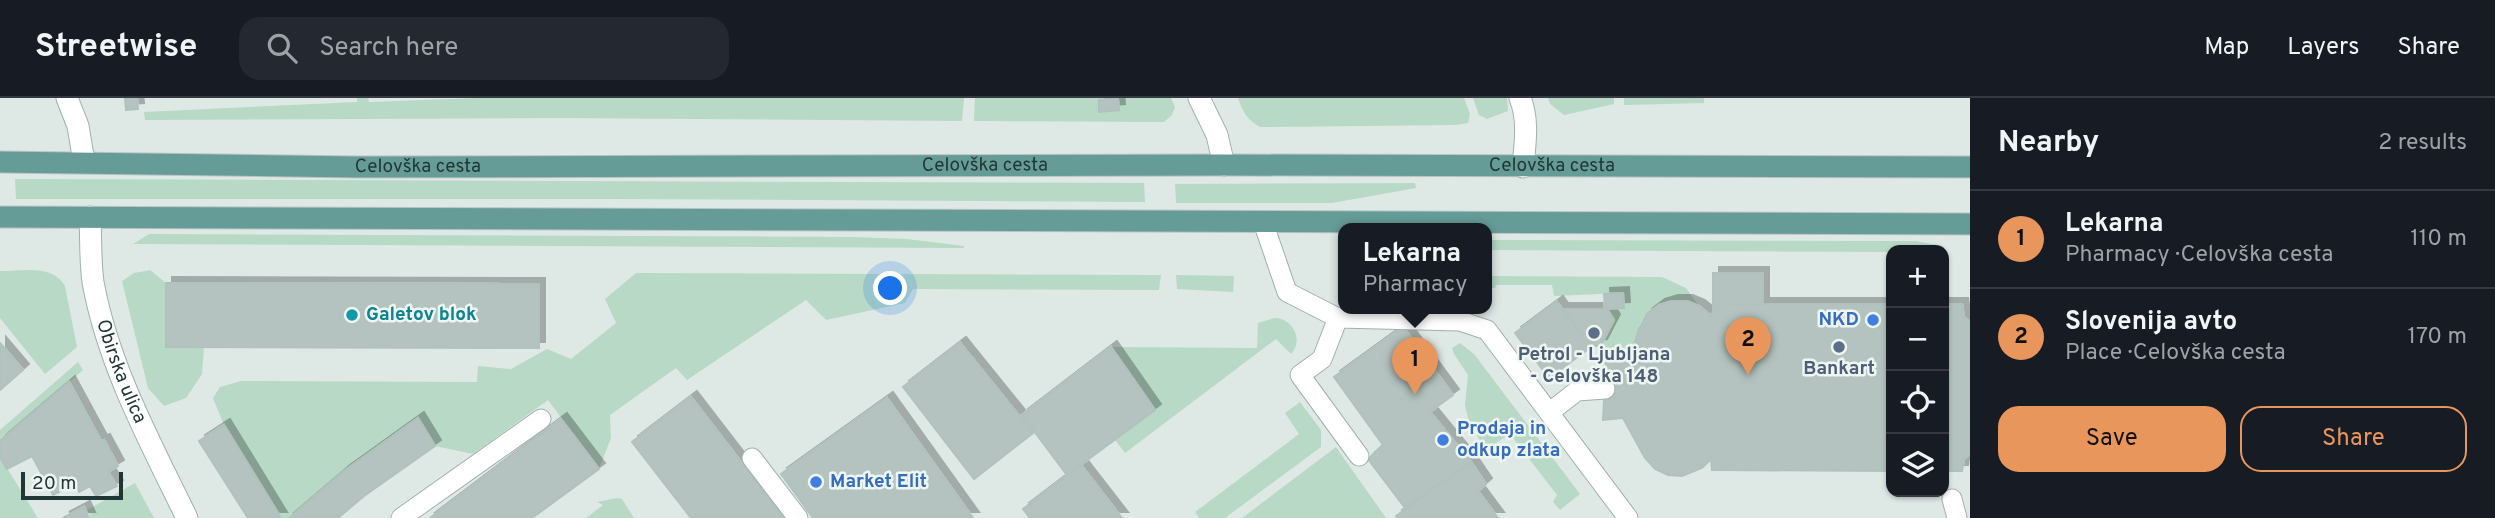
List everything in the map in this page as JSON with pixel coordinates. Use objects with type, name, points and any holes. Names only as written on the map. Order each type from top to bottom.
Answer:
[{"type":"main road","name":"Celovška cesta","points":[[0,162],[357,167],[1224,164],[1970,167]]},
{"type":"main road","points":[[0,217],[1380,223]]},
{"type":"main road","points":[[1492,224],[1966,228]]},
{"type":"street","points":[[67,98],[78,126],[84,162]]},
{"type":"street","points":[[1199,98],[1217,135],[1224,164]]},
{"type":"street","points":[[1520,98],[1526,130],[1523,167]]},
{"type":"street","name":"Obirska ulica","points":[[90,217],[93,281],[105,331],[133,408],[187,518]]},
{"type":"lane","points":[[1263,222],[1287,292],[1338,318],[1460,321],[1487,330],[1628,518]]},
{"type":"lane","points":[[1338,318],[1322,359],[1300,375],[1359,456]]},
{"type":"lane","points":[[1550,412],[1577,391],[1605,390]]},
{"type":"lane","points":[[401,518],[541,419]]},
{"type":"lane","points":[[752,458],[798,518]]},
{"type":"green space","points":[[357,98],[368,98],[369,102],[477,98],[964,98],[962,121],[560,118],[145,120],[144,112],[357,102]]},
{"type":"green space","points":[[975,98],[1171,98],[1175,107],[1172,115],[1164,122],[974,121]]},
{"type":"green space","points":[[1238,98],[1464,98],[1470,114],[1468,123],[1456,125],[1260,127],[1246,115]]},
{"type":"green space","points":[[1473,98],[1507,98],[1508,111],[1487,119],[1479,115]]},
{"type":"green space","points":[[1548,98],[1614,98],[1614,104],[1564,115],[1550,104]]},
{"type":"green space","points":[[1624,98],[1704,98],[1704,103],[1624,105]]},
{"type":"green space","points":[[15,179],[1144,183],[1145,202],[16,199]]},
{"type":"green space","points":[[1415,183],[1416,188],[1332,203],[1176,203],[1175,184]]},
{"type":"green space","points":[[149,234],[853,237],[907,239],[964,248],[133,244]]},
{"type":"green space","points":[[1492,240],[1916,241],[1938,245],[1886,245],[1886,252],[1492,250]]},
{"type":"green space","points":[[150,270],[166,283],[166,347],[204,347],[202,374],[186,398],[164,406],[148,388],[122,281],[134,273]]},
{"type":"green space","points":[[0,271],[45,272],[53,274],[65,286],[77,347],[45,374],[0,318]]},
{"type":"green space","points":[[636,273],[1161,275],[1159,290],[913,289],[905,303],[826,320],[806,300],[687,380],[676,368],[610,415],[611,438],[599,469],[548,400],[473,454],[435,446],[418,419],[290,518],[281,518],[224,425],[213,398],[220,387],[241,381],[477,382],[478,366],[511,369],[547,349],[571,359],[616,323],[605,299]]},
{"type":"green space","points":[[1176,275],[1234,276],[1233,292],[1177,289]]},
{"type":"green space","points":[[1492,276],[1662,277],[1686,288],[1699,306],[1673,302],[1664,303],[1649,311],[1623,361],[1606,359],[1601,345],[1614,320],[1607,309],[1624,308],[1623,293],[1554,296],[1552,285],[1496,285],[1492,288]]},
{"type":"green space","points":[[1274,318],[1286,322],[1294,331],[1296,342],[1291,354],[1276,339],[1125,453],[1115,440],[1155,409],[1111,347],[1257,348],[1258,323]]},
{"type":"green space","points":[[1460,343],[1474,354],[1580,494],[1560,510],[1553,502],[1557,495],[1510,434],[1485,450],[1468,418],[1465,405],[1468,375],[1452,348]]},
{"type":"green space","points":[[78,362],[83,370],[0,441],[0,430]]},
{"type":"green space","points":[[1300,402],[1321,430],[1321,447],[1225,518],[1199,518],[1195,512],[1299,434],[1285,413]]},
{"type":"green space","points":[[1336,447],[1386,518],[1242,518]]},
{"type":"green space","points":[[0,457],[38,518],[0,518]]},
{"type":"green space","points":[[135,483],[154,518],[91,518],[87,510]]},
{"type":"green space","points":[[622,499],[634,518],[586,518],[603,505],[597,502]]},
{"type":"building","points":[[125,98],[137,98],[138,109],[126,110]]},
{"type":"building","points":[[1118,99],[1119,110],[1099,112],[1099,100]]},
{"type":"building","points":[[1713,273],[1763,273],[1763,304],[1713,304]]},
{"type":"building","name":"Galetov blok","points":[[166,283],[539,284],[539,348],[166,347]]},
{"type":"building","points":[[1623,293],[1624,308],[1605,309],[1604,294]]},
{"type":"building","points":[[1672,301],[1687,301],[1710,315],[1714,313],[1713,304],[1886,304],[1886,471],[1712,470],[1711,459],[1702,468],[1682,476],[1668,475],[1655,469],[1645,458],[1623,418],[1603,420],[1606,359],[1623,361],[1631,354],[1647,314],[1659,305]]},
{"type":"building","points":[[1557,302],[1591,347],[1549,378],[1515,333]]},
{"type":"building","points":[[1949,304],[1962,304],[1964,317],[1970,322],[1970,453],[1964,459],[1962,471],[1949,471]]},
{"type":"building","name":"Petrol - Ljubljana - Celovška 148","points":[[1563,309],[1607,309],[1614,320],[1601,345],[1591,347]]},
{"type":"building","points":[[1403,327],[1453,395],[1430,412],[1471,462],[1405,508],[1368,459],[1383,445],[1334,377]]},
{"type":"building","points":[[0,343],[23,370],[0,390]]},
{"type":"building","points":[[960,343],[1033,433],[974,479],[903,387]]},
{"type":"building","points":[[1111,347],[1155,410],[1067,475],[1022,415]]},
{"type":"building","points":[[69,382],[118,466],[108,472],[117,486],[96,496],[90,486],[79,492],[75,484],[53,495],[32,456],[7,469],[0,457],[0,441]]},
{"type":"building","points":[[691,397],[784,518],[691,518],[632,442]]},
{"type":"building","points":[[887,398],[973,518],[813,518],[781,474]]},
{"type":"building","points":[[418,418],[435,446],[364,496],[338,518],[289,518],[344,471]]},
{"type":"building","points":[[561,419],[599,469],[532,518],[430,518]]},
{"type":"building","points":[[224,425],[281,518],[248,518],[199,441]]},
{"type":"building","points":[[1471,462],[1486,484],[1478,491],[1498,518],[1396,516]]},
{"type":"building","points":[[1081,465],[1122,518],[1030,518],[1023,509]]},
{"type":"building","points":[[84,507],[89,518],[63,518]]},
{"type":"place","name":"Galetov blok","points":[[352,315]]},
{"type":"place","name":"NKD","points":[[1873,320]]},
{"type":"place","name":"Petrol - Ljubljana - Celovška 148","points":[[1594,333]]},
{"type":"place","name":"Bankart","points":[[1839,347]]},
{"type":"place","name":"Slovenija avto","points":[[1748,375]]},
{"type":"place","name":"Lekarna","points":[[1415,395]]},
{"type":"place","name":"Prodaja in odkup zlata","points":[[1443,440]]},
{"type":"place","name":"Market Elit","points":[[816,482]]}]
